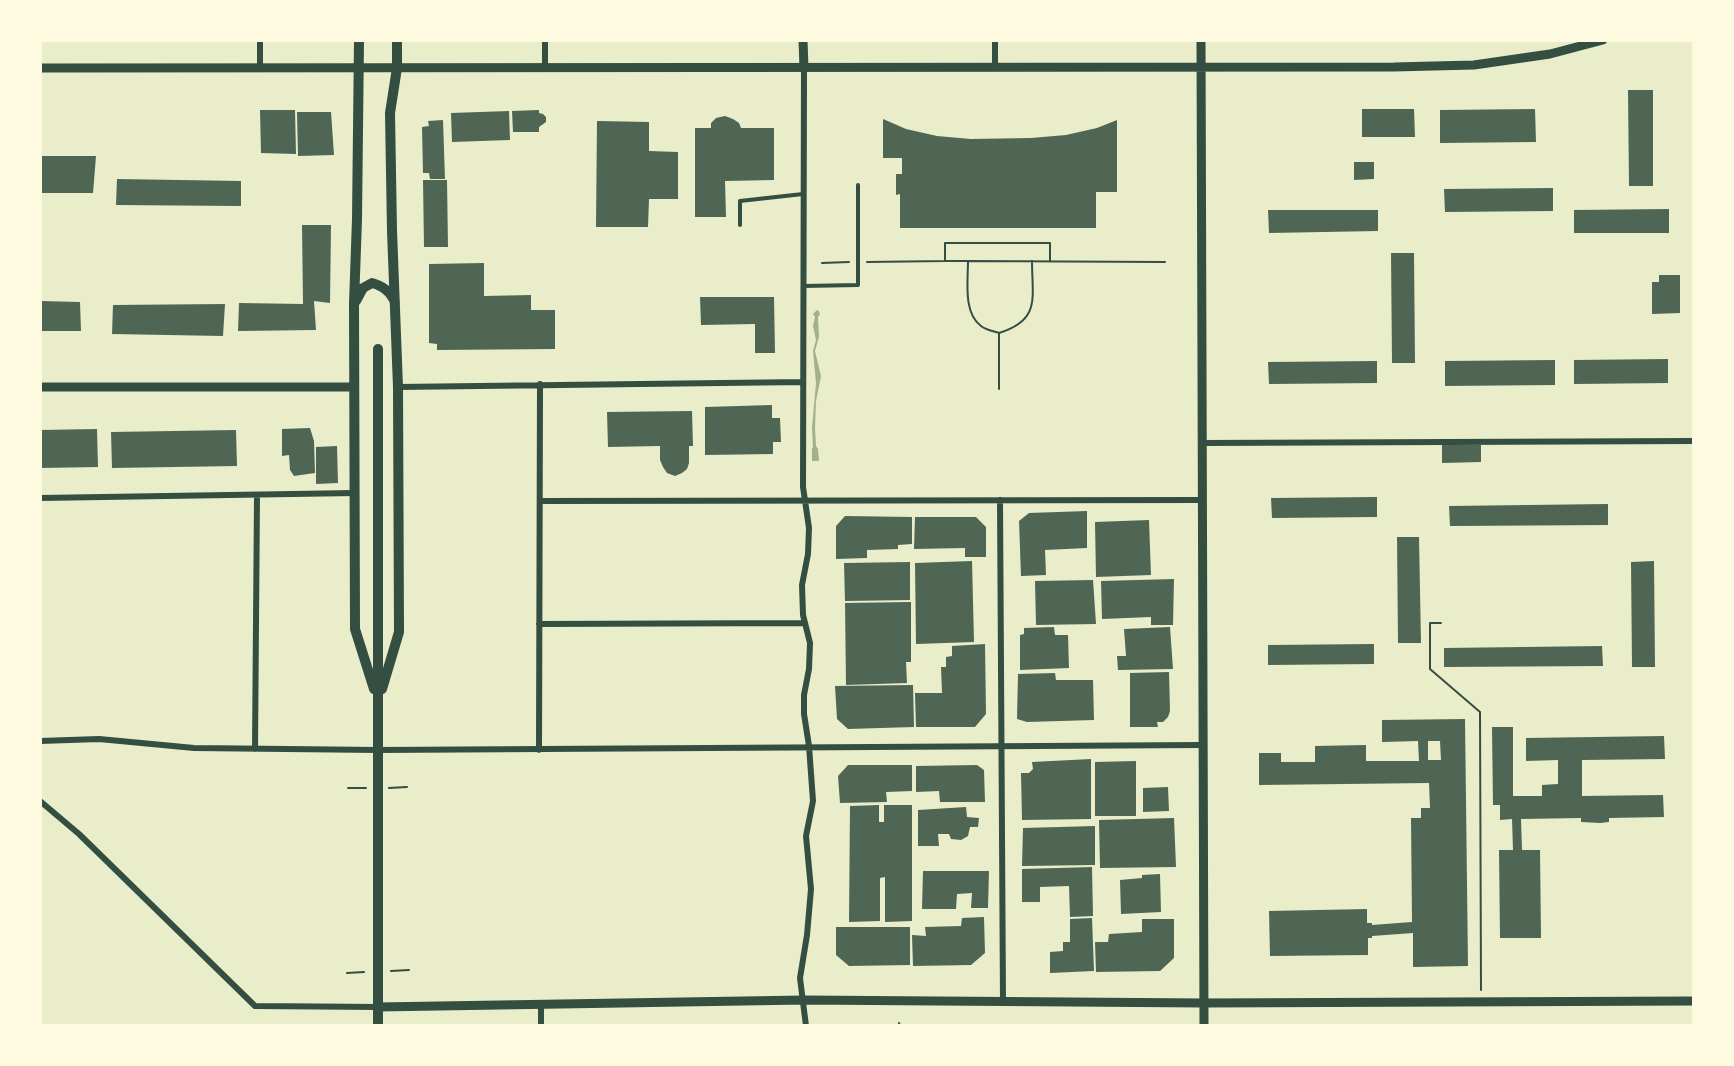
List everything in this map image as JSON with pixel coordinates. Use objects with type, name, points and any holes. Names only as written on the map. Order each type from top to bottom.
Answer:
[{"type":"main road","points":[[359,40],[354,304],[355,629],[378,701]]},
{"type":"main road","points":[[378,701],[399,632],[398,387],[390,113],[397,68],[397,40]]},
{"type":"main road","points":[[354,304],[363,288],[372,283],[383,286],[393,296],[395,302]]},
{"type":"main road","points":[[378,349],[378,1026]]},
{"type":"street","points":[[260,40],[260,68]]},
{"type":"street","points":[[545,40],[545,68]]},
{"type":"street","points":[[803,40],[802,487],[809,528],[808,554],[802,585],[802,615],[810,642],[804,714],[813,801],[806,836],[811,889],[800,978],[807,1026]]},
{"type":"street","points":[[995,40],[995,67]]},
{"type":"street","points":[[1201,40],[1204,1026]]},
{"type":"street","points":[[40,68],[1394,67],[1474,65],[1550,54],[1603,40]]},
{"type":"street","points":[[398,387],[803,382]]},
{"type":"street","points":[[539,750],[540,384]]},
{"type":"street","points":[[40,387],[354,387]]},
{"type":"street","points":[[1202,443],[1694,441]]},
{"type":"street","points":[[40,498],[355,493]]},
{"type":"street","points":[[255,749],[257,495]]},
{"type":"street","points":[[1000,500],[1003,1002]]},
{"type":"street","points":[[540,501],[1202,500]]},
{"type":"street","points":[[539,624],[804,623]]},
{"type":"street","points":[[40,741],[99,739],[194,748],[378,750],[1203,745]]},
{"type":"street","points":[[40,801],[79,834],[255,1006],[378,1008],[804,1000],[1204,1003],[1694,1000]]},
{"type":"street","points":[[541,1005],[541,1026]]},
{"type":"lane","points":[[803,286],[858,285],[858,185]]},
{"type":"lane","points":[[740,225],[740,201],[803,194]]},
{"type":"path","points":[[945,261],[945,243],[1050,243],[1050,261]]},
{"type":"path","points":[[968,261],[970,312],[982,328],[999,333],[1015,328],[1025,320],[1030,312],[1032,261]]},
{"type":"path","points":[[822,263],[1165,261]]},
{"type":"path","points":[[999,333],[999,389]]},
{"type":"path","points":[[1441,623],[1430,623],[1430,669],[1480,712],[1481,1002]]},
{"type":"shaded area","points":[[817,310],[820,314],[818,317],[819,337],[815,351],[821,376],[816,401],[815,428],[819,461],[812,461],[816,383],[813,351],[816,340],[813,326],[815,317],[813,314]]},
{"type":"building","points":[[1628,90],[1653,90],[1653,186],[1629,186]]},
{"type":"building","points":[[1362,109],[1414,109],[1415,137],[1362,137]]},
{"type":"building","points":[[1535,109],[1536,142],[1440,143],[1440,110]]},
{"type":"building","points":[[260,110],[295,110],[296,154],[261,153]]},
{"type":"building","points":[[539,110],[539,113],[546,117],[546,122],[539,127],[539,132],[513,132],[512,111]]},
{"type":"building","points":[[509,111],[510,140],[452,142],[451,113]]},
{"type":"building","points":[[297,112],[331,112],[334,155],[298,156]]},
{"type":"building","points":[[725,116],[739,123],[741,128],[774,128],[774,180],[725,181],[726,217],[695,217],[695,128],[711,128],[711,123],[716,118]]},
{"type":"building","points":[[883,119],[906,129],[937,136],[971,139],[1066,135],[1097,128],[1117,120],[1117,192],[1096,192],[1096,228],[900,228],[900,194],[896,195],[896,174],[902,174],[902,158],[883,158]]},
{"type":"building","points":[[443,120],[445,179],[430,179],[429,173],[423,173],[422,127],[429,126],[428,121]]},
{"type":"building","points":[[597,121],[649,122],[649,151],[678,152],[678,199],[649,199],[648,227],[596,227]]},
{"type":"building","points":[[40,156],[96,156],[93,193],[40,193]]},
{"type":"building","points":[[1354,162],[1374,162],[1374,179],[1354,180]]},
{"type":"building","points":[[117,179],[241,181],[241,206],[116,205]]},
{"type":"building","points":[[423,180],[447,180],[448,247],[424,247]]},
{"type":"building","points":[[1553,188],[1553,211],[1445,212],[1444,189]]},
{"type":"building","points":[[1669,209],[1669,233],[1574,233],[1574,210]]},
{"type":"building","points":[[1268,210],[1378,210],[1378,231],[1269,233]]},
{"type":"building","points":[[302,225],[331,225],[330,303],[314,301],[316,330],[238,331],[239,303],[303,304]]},
{"type":"building","points":[[1391,253],[1414,253],[1415,363],[1392,363]]},
{"type":"building","points":[[484,263],[484,296],[531,295],[531,310],[555,310],[555,349],[437,350],[437,344],[429,343],[429,264]]},
{"type":"building","points":[[1659,275],[1680,275],[1680,313],[1652,314],[1652,282],[1659,282]]},
{"type":"building","points":[[700,297],[774,297],[775,353],[755,353],[755,324],[701,325]]},
{"type":"building","points":[[40,301],[80,302],[81,331],[40,331]]},
{"type":"building","points":[[225,304],[223,336],[112,334],[113,305]]},
{"type":"building","points":[[1668,359],[1668,383],[1574,384],[1574,360]]},
{"type":"building","points":[[1555,360],[1555,385],[1445,386],[1445,361]]},
{"type":"building","points":[[1377,361],[1377,383],[1269,384],[1268,362]]},
{"type":"building","points":[[772,405],[772,418],[780,418],[781,442],[773,442],[773,454],[705,455],[705,407]]},
{"type":"building","points":[[692,411],[693,446],[689,446],[689,463],[687,469],[675,476],[667,473],[663,467],[660,460],[660,446],[608,447],[607,412]]},
{"type":"building","points":[[310,428],[314,441],[315,473],[294,476],[290,470],[289,455],[282,456],[282,429]]},
{"type":"building","points":[[97,429],[98,467],[40,468],[40,430]]},
{"type":"building","points":[[236,430],[237,466],[112,468],[111,432]]},
{"type":"building","points":[[1442,445],[1481,445],[1481,462],[1442,463]]},
{"type":"building","points":[[337,446],[338,483],[316,484],[316,447]]},
{"type":"building","points":[[1377,497],[1377,517],[1272,518],[1271,498]]},
{"type":"building","points":[[1608,504],[1608,525],[1450,526],[1449,506]]},
{"type":"building","points":[[1087,511],[1087,548],[1045,550],[1046,575],[1021,576],[1019,521],[1029,513]]},
{"type":"building","points":[[845,516],[912,517],[912,544],[898,545],[898,549],[867,550],[867,558],[836,559],[836,526]]},
{"type":"building","points":[[915,517],[976,517],[986,527],[986,557],[965,557],[965,548],[914,549]]},
{"type":"building","points":[[1149,520],[1151,575],[1096,577],[1095,522]]},
{"type":"building","points":[[1397,537],[1419,537],[1421,643],[1398,643]]},
{"type":"building","points":[[972,561],[974,642],[916,644],[915,563]]},
{"type":"building","points":[[1654,561],[1655,667],[1632,667],[1631,562]]},
{"type":"building","points":[[910,562],[910,600],[845,601],[844,563]]},
{"type":"building","points":[[1174,579],[1173,625],[1151,625],[1151,617],[1102,619],[1101,581]]},
{"type":"building","points":[[1093,580],[1096,624],[1036,625],[1035,581]]},
{"type":"building","points":[[911,602],[911,662],[906,662],[907,683],[846,685],[845,603]]},
{"type":"building","points":[[1054,627],[1055,635],[1068,635],[1069,668],[1020,670],[1020,635],[1024,634],[1024,628]]},
{"type":"building","points":[[1170,627],[1173,669],[1118,670],[1117,656],[1126,656],[1124,629]]},
{"type":"building","points":[[985,644],[986,714],[975,727],[916,727],[915,693],[942,693],[941,667],[946,667],[946,657],[952,656],[952,646]]},
{"type":"building","points":[[1374,644],[1374,664],[1268,665],[1268,645]]},
{"type":"building","points":[[1602,646],[1603,666],[1444,667],[1444,648]]},
{"type":"building","points":[[1169,672],[1170,711],[1168,717],[1163,722],[1157,722],[1158,727],[1130,727],[1130,673]]},
{"type":"building","points":[[1055,673],[1056,680],[1093,680],[1094,720],[1027,722],[1017,719],[1018,674]]},
{"type":"building","points":[[913,685],[914,727],[848,729],[837,719],[835,686]]},
{"type":"building","points":[[1465,719],[1468,966],[1413,967],[1413,933],[1372,936],[1368,938],[1368,955],[1270,956],[1269,911],[1367,909],[1367,923],[1372,923],[1372,925],[1412,922],[1411,818],[1421,818],[1421,808],[1430,808],[1429,783],[1259,785],[1259,753],[1281,753],[1281,762],[1315,762],[1315,746],[1366,745],[1366,761],[1419,761],[1418,741],[1382,742],[1382,720]],"holes":[[[1428,741],[1440,741],[1441,760],[1428,760]]]},
{"type":"building","points":[[1492,727],[1513,727],[1513,796],[1542,796],[1542,785],[1558,784],[1558,760],[1526,761],[1526,738],[1664,736],[1665,759],[1582,760],[1582,796],[1663,795],[1664,817],[1609,818],[1609,822],[1600,823],[1581,822],[1581,818],[1521,819],[1522,850],[1540,850],[1541,938],[1500,938],[1499,850],[1513,850],[1512,819],[1500,820],[1500,805],[1493,805]]},
{"type":"building","points":[[1091,759],[1091,819],[1022,820],[1021,773],[1029,773],[1033,769],[1032,762]]},
{"type":"building","points":[[1136,761],[1136,816],[1095,816],[1095,762]]},
{"type":"building","points":[[848,765],[912,765],[912,791],[886,792],[887,802],[840,803],[838,776]]},
{"type":"building","points":[[977,765],[984,770],[985,802],[940,802],[939,791],[916,792],[916,766]]},
{"type":"building","points":[[1168,787],[1169,811],[1143,812],[1143,788]]},
{"type":"building","points":[[879,805],[879,822],[884,822],[884,805],[912,805],[912,921],[885,922],[885,877],[880,878],[880,921],[849,922],[850,806]]},
{"type":"building","points":[[966,807],[967,817],[979,818],[978,827],[970,827],[968,836],[961,840],[951,839],[949,834],[938,834],[939,846],[918,846],[918,810]]},
{"type":"building","points":[[1174,818],[1176,867],[1100,868],[1099,820]]},
{"type":"building","points":[[1095,826],[1095,865],[1022,866],[1023,828]]},
{"type":"building","points":[[1092,867],[1093,916],[1070,917],[1069,886],[1040,887],[1040,902],[1022,902],[1022,869]]},
{"type":"building","points":[[923,871],[989,871],[988,908],[971,908],[972,893],[957,894],[956,909],[922,909]]},
{"type":"building","points":[[1160,874],[1161,912],[1121,914],[1120,880]]},
{"type":"building","points":[[984,917],[985,953],[971,965],[913,966],[912,935],[926,936],[925,927],[961,926],[962,918]]},
{"type":"building","points":[[1092,918],[1094,971],[1050,973],[1050,952],[1063,951],[1063,942],[1070,942],[1070,919]]},
{"type":"building","points":[[1142,919],[1174,919],[1174,958],[1160,971],[1096,972],[1095,942],[1108,942],[1109,934],[1142,932]]},
{"type":"building","points":[[836,927],[910,927],[910,965],[849,966],[836,955]]}]
